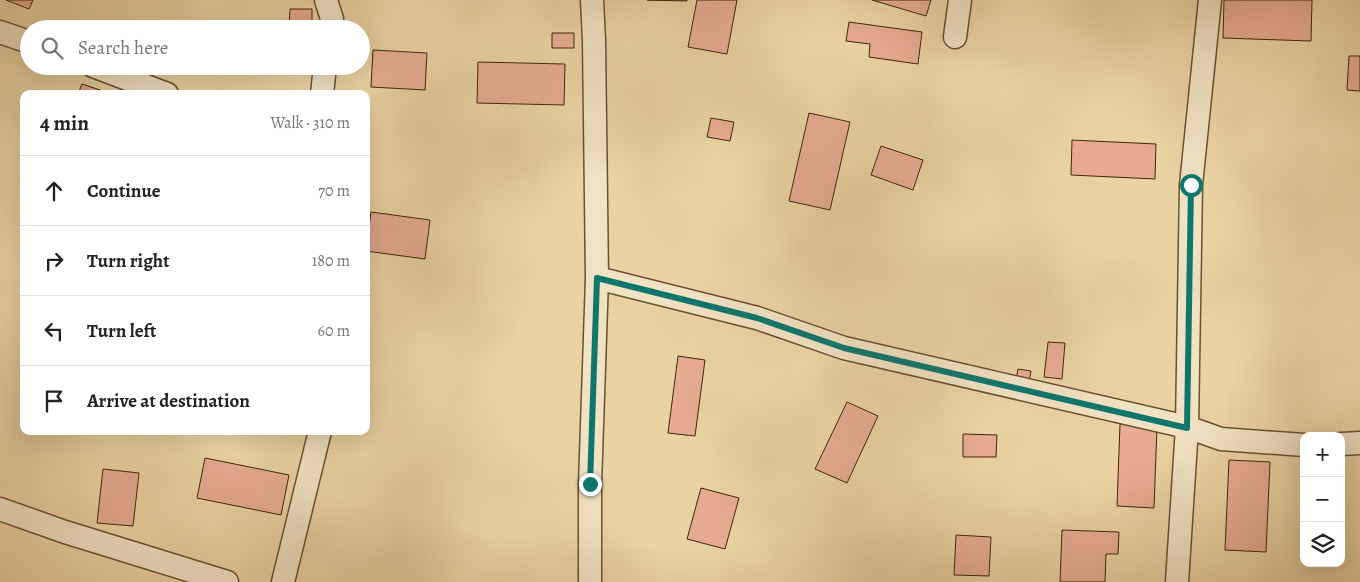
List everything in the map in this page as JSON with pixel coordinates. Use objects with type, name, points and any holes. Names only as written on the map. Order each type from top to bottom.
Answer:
[{"type":"street","points":[[326,0],[332,20]]},
{"type":"street","points":[[590,582],[590,484],[597,278],[592,0]]},
{"type":"street","points":[[955,37],[960,0]]},
{"type":"street","points":[[1177,582],[1187,428],[1191,185],[1210,0]]},
{"type":"street","points":[[0,32],[20,39]]},
{"type":"street","points":[[117,75],[156,90]]},
{"type":"street","points":[[322,90],[324,75]]},
{"type":"street","points":[[597,278],[757,318],[844,348],[1187,428],[1221,439],[1300,445]]},
{"type":"street","points":[[283,582],[319,435]]},
{"type":"street","points":[[1345,444],[1360,443]]},
{"type":"street","points":[[0,509],[65,532],[227,582]]},
{"type":"building","points":[[6,0],[33,0],[29,9]]},
{"type":"building","points":[[647,0],[687,0],[687,1]]},
{"type":"building","points":[[697,0],[737,0],[727,54],[688,47]]},
{"type":"building","points":[[872,0],[931,0],[926,16]]},
{"type":"building","points":[[1224,0],[1312,0],[1311,41],[1223,38]]},
{"type":"building","points":[[290,9],[312,9],[312,20],[289,20]]},
{"type":"building","points":[[849,22],[922,32],[918,64],[869,57],[870,44],[846,41]]},
{"type":"building","points":[[552,33],[574,33],[574,48],[552,48]]},
{"type":"building","points":[[373,50],[427,53],[425,90],[371,87]]},
{"type":"building","points":[[1349,56],[1360,56],[1360,91],[1347,90]]},
{"type":"building","points":[[478,62],[565,64],[564,105],[477,103]]},
{"type":"building","points":[[82,84],[100,90],[80,90]]},
{"type":"building","points":[[809,113],[850,122],[830,210],[789,201]]},
{"type":"building","points":[[711,118],[734,122],[730,141],[707,137]]},
{"type":"building","points":[[1072,140],[1156,144],[1155,179],[1071,175]]},
{"type":"building","points":[[881,146],[923,160],[913,190],[871,175]]},
{"type":"building","points":[[371,212],[430,220],[425,259],[370,252]]},
{"type":"building","points":[[1048,342],[1065,343],[1062,379],[1044,377]]},
{"type":"building","points":[[678,356],[705,360],[695,436],[668,433]]},
{"type":"building","points":[[1018,369],[1031,371],[1028,387],[1015,385]]},
{"type":"building","points":[[847,402],[878,416],[847,483],[815,469]]},
{"type":"building","points":[[1120,424],[1157,426],[1154,508],[1117,506]]},
{"type":"building","points":[[963,434],[997,435],[996,457],[963,457]]},
{"type":"building","points":[[205,458],[289,475],[281,515],[197,498]]},
{"type":"building","points":[[1229,460],[1270,462],[1266,552],[1225,550]]},
{"type":"building","points":[[103,469],[139,473],[133,526],[97,523]]},
{"type":"building","points":[[701,488],[739,498],[725,549],[687,539]]},
{"type":"building","points":[[1062,530],[1119,532],[1118,554],[1106,554],[1105,582],[1060,582]]},
{"type":"building","points":[[956,535],[991,537],[989,576],[954,575]]},
{"type":"route","points":[[590,484],[597,278],[757,318],[844,348],[1187,428],[1191,185]]}]
